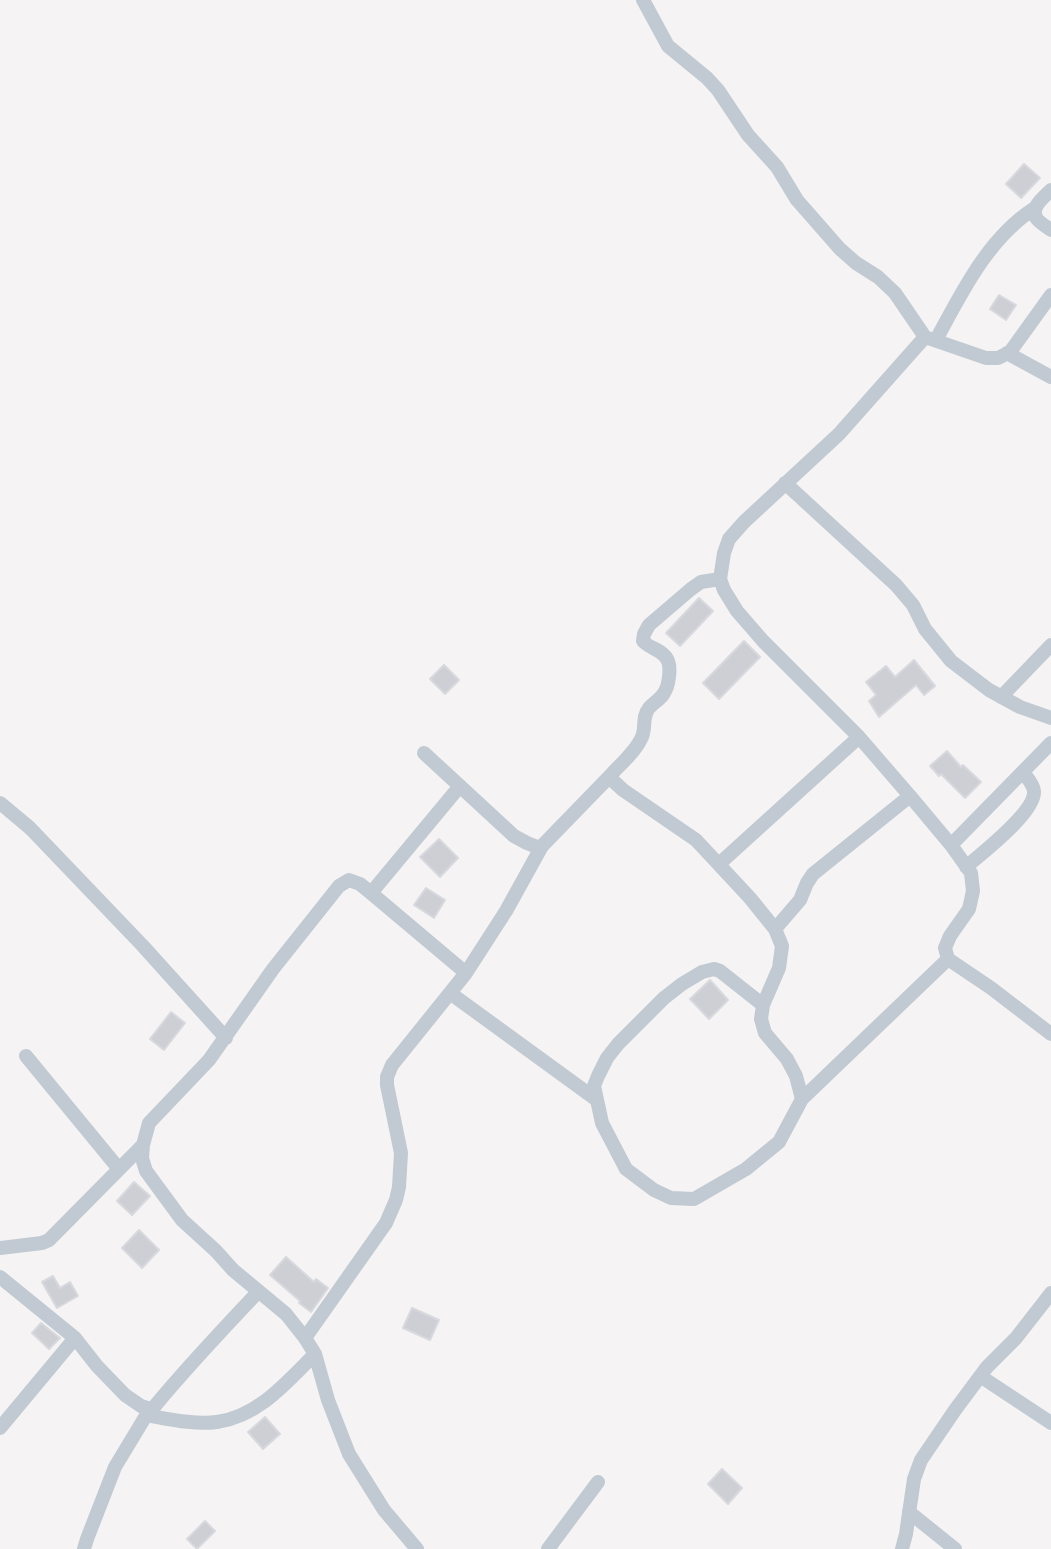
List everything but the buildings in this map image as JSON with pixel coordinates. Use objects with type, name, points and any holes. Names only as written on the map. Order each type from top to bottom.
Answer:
[{"type":"street","points":[[643,0],[668,46],[718,90],[748,135],[777,167],[796,200],[840,249],[895,293],[930,339],[986,358],[998,358],[1010,352],[1051,295]]},
{"type":"street","points":[[1051,190],[1035,208],[1022,216],[1000,238],[930,339],[839,434],[729,539],[720,579],[737,611],[763,641],[859,737],[911,796],[971,873],[973,891],[969,908],[945,948],[948,959],[1051,1034]]},
{"type":"street","points":[[1035,208],[1037,219],[1051,230]]},
{"type":"street","points":[[1007,353],[1051,377]]},
{"type":"street","points":[[785,483],[896,585],[913,605],[925,629],[951,661],[989,690],[1020,707],[1051,718]]},
{"type":"street","points":[[305,1338],[387,1223],[396,1200],[401,1153],[387,1085],[392,1065],[466,973],[506,911],[542,846],[639,743],[643,735],[644,717],[666,688],[669,663],[667,657],[643,641],[649,625],[701,582],[720,579]]},
{"type":"street","points":[[1002,697],[1051,645]]},
{"type":"street","points":[[719,864],[859,737]]},
{"type":"street","points":[[951,845],[1051,743]]},
{"type":"street","points":[[424,753],[514,836],[537,847],[542,846]]},
{"type":"street","points":[[967,867],[1021,817],[1032,801],[1032,783],[1023,772]]},
{"type":"street","points":[[609,777],[623,790],[696,839],[775,929],[782,946],[779,968],[763,1005],[761,1019],[765,1033],[787,1059],[796,1076],[802,1099]]},
{"type":"street","points":[[371,892],[460,786]]},
{"type":"street","points":[[775,929],[800,900],[813,874],[911,796]]},
{"type":"street","points":[[0,803],[30,828],[226,1038]]},
{"type":"street","points":[[417,1549],[384,1510],[349,1454],[328,1400],[315,1354],[305,1338],[286,1314],[233,1270],[183,1220],[146,1171],[142,1158],[143,1145],[149,1122],[196,1075],[226,1038],[273,969],[339,886],[349,880],[371,892],[466,973]]},
{"type":"street","points":[[763,1005],[720,971],[714,969],[702,972],[664,998],[607,1058],[594,1086],[602,1123],[626,1169],[654,1190],[671,1198],[694,1199],[746,1169],[779,1142],[802,1099],[948,959]]},
{"type":"street","points":[[450,993],[597,1100]]},
{"type":"street","points":[[26,1056],[119,1169]]},
{"type":"street","points":[[0,1248],[49,1240],[143,1145]]},
{"type":"street","points":[[0,1277],[75,1338],[125,1395],[148,1412],[192,1422],[218,1422],[242,1415],[275,1395],[315,1354]]},
{"type":"street","points":[[84,1549],[114,1468],[148,1412],[258,1292]]},
{"type":"street","points":[[902,1549],[914,1479],[921,1460],[980,1376],[1016,1338],[1051,1293]]},
{"type":"street","points":[[0,1428],[75,1338]]},
{"type":"street","points":[[980,1376],[1051,1423]]},
{"type":"street","points":[[548,1549],[598,1482]]},
{"type":"street","points":[[909,1512],[955,1549]]}]
